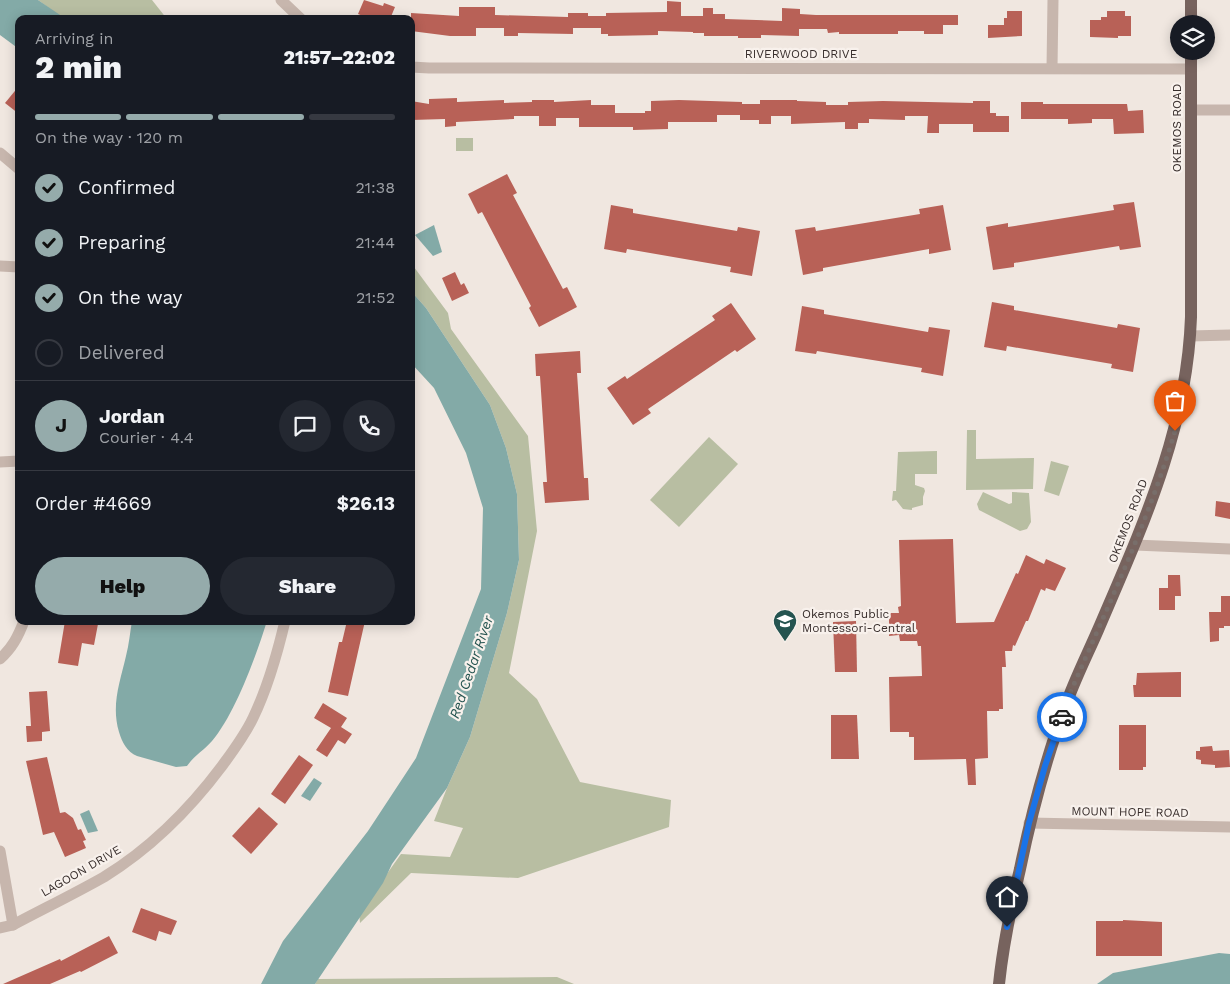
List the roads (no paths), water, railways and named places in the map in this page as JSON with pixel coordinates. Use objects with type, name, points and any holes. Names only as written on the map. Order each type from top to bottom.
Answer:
[{"type":"main road","points":[[1191,0],[1191,15]]},
{"type":"main road","name":"OKEMOS ROAD","points":[[1000,984],[1007,927],[1029,823],[1045,766],[1068,698],[1135,545],[1162,471],[1175,431],[1186,378],[1190,336],[1191,60]]},
{"type":"street","points":[[281,0],[297,15]]},
{"type":"street","points":[[1052,68],[1053,0]]},
{"type":"street","name":"RIVERWOOD DRIVE","points":[[415,67],[1191,69]]},
{"type":"street","points":[[1191,110],[1230,110]]},
{"type":"street","points":[[0,153],[15,166]]},
{"type":"street","points":[[0,266],[15,267]]},
{"type":"street","points":[[1190,336],[1230,336]]},
{"type":"street","points":[[0,462],[15,461]]},
{"type":"street","points":[[1135,545],[1230,549]]},
{"type":"street","points":[[0,659],[11,649],[22,625]]},
{"type":"street","name":"LAGOON DRIVE","points":[[0,928],[13,924],[104,876],[140,852],[175,822],[203,791],[231,754],[252,720],[267,685],[284,625]]},
{"type":"street","name":"MOUNT HOPE ROAD","points":[[1029,823],[1230,827]]},
{"type":"street","points":[[0,851],[13,924]]},
{"type":"water","points":[[0,0],[38,0],[60,15],[15,15],[15,46],[0,35]]},
{"type":"water","points":[[434,225],[442,252],[433,256],[415,235]]},
{"type":"water","name":"Red Cedar River","points":[[415,296],[426,308],[490,405],[506,448],[517,494],[519,560],[507,613],[470,737],[447,788],[392,864],[383,883],[315,984],[261,984],[283,941],[368,831],[416,758],[481,589],[483,508],[466,453],[434,388],[415,367]]},
{"type":"water","points":[[131,625],[266,625],[251,667],[229,716],[212,741],[187,766],[176,767],[137,756],[123,743],[117,722],[116,703]]},
{"type":"water","points":[[314,778],[322,783],[310,801],[301,796]]},
{"type":"water","points":[[89,810],[98,831],[88,833],[80,814]]},
{"type":"water","points":[[1219,953],[1230,954],[1230,984],[1097,984],[1113,973]]},
{"type":"place","name":"Okemos Public Montessori-Central","points":[[785,642]]}]
